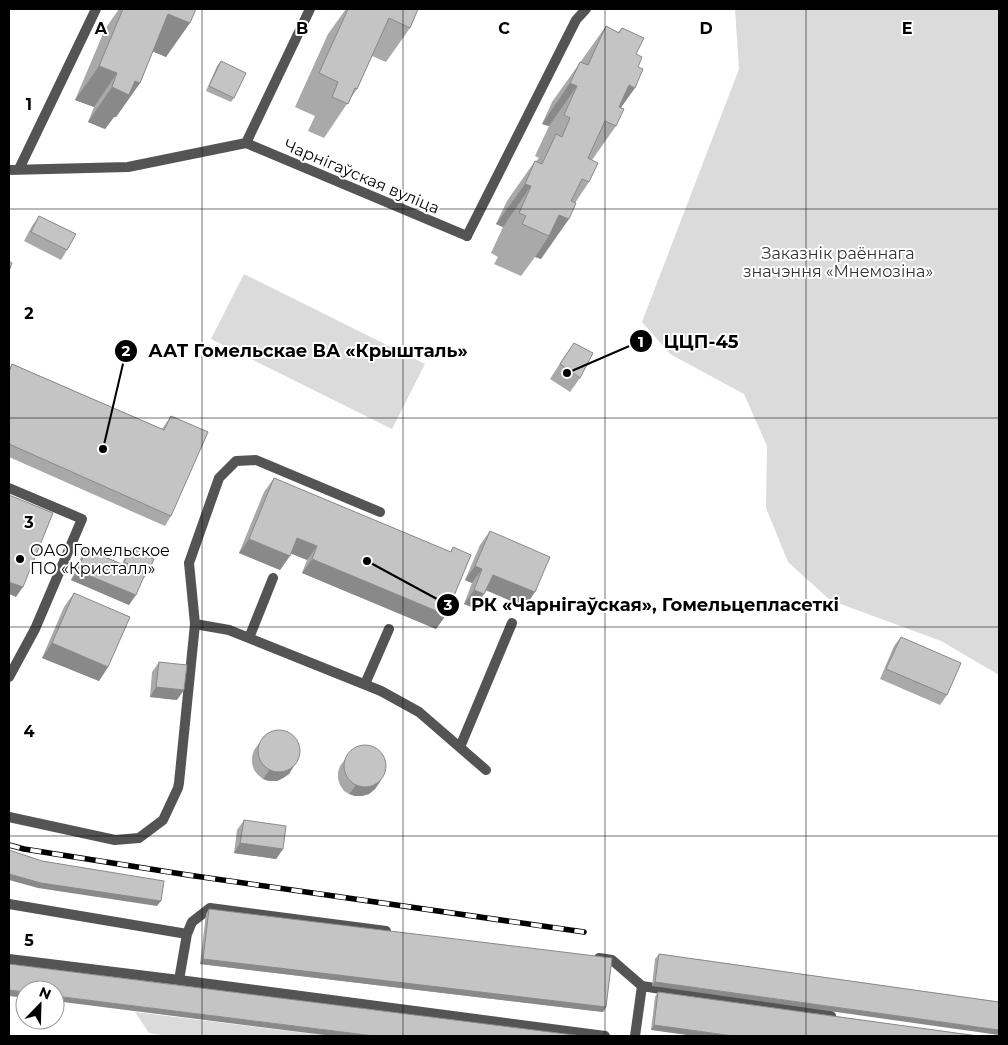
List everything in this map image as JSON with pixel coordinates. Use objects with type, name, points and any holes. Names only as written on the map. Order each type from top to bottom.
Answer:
[{"type":"street","points":[[96,9],[14,170],[128,167],[246,143],[310,9]]},
{"type":"street","name":"Чарнігаўская вуліца","points":[[246,143],[467,236],[576,20],[586,9]]},
{"type":"street","points":[[9,817],[115,840],[139,838],[163,820],[178,788],[195,624],[189,563],[219,478],[236,461],[256,460],[380,512]]},
{"type":"street","points":[[9,488],[82,519],[35,629],[9,676]]},
{"type":"street","points":[[248,638],[273,578]]},
{"type":"street","points":[[195,624],[229,630],[381,691],[419,712],[486,770]]},
{"type":"street","points":[[460,748],[512,624]]},
{"type":"street","points":[[365,684],[389,629]]},
{"type":"street","points":[[9,904],[187,934]]},
{"type":"street","points":[[179,980],[187,934],[192,922],[210,908],[396,932]]},
{"type":"street","points":[[9,958],[605,1036]]},
{"type":"street","points":[[592,958],[612,960],[642,986],[838,1018]]},
{"type":"street","points":[[635,1036],[642,986]]},
{"type":"green space","name":"Заказнік раённага значэння «Мнемозіна»","points":[[735,9],[999,9],[999,675],[941,641],[830,600],[788,562],[766,508],[767,446],[744,394],[670,354],[642,322],[739,69]]},
{"type":"green space","points":[[244,274],[425,364],[392,429],[211,339]]},
{"type":"green space","points":[[135,1012],[330,1036],[167,1036],[149,1033]]},
{"type":"building","points":[[123,9],[196,9],[190,23],[168,14],[140,83],[135,81],[129,95],[112,87],[117,73],[99,66]]},
{"type":"building","points":[[348,9],[418,9],[410,28],[389,18],[357,89],[355,88],[348,104],[332,97],[338,82],[319,73]]},
{"type":"building","points":[[606,26],[619,33],[622,28],[644,38],[636,54],[642,57],[638,67],[643,69],[635,88],[629,85],[619,107],[624,109],[616,126],[605,121],[588,158],[598,163],[589,182],[582,179],[571,201],[576,203],[569,219],[559,215],[549,236],[522,224],[526,216],[519,213],[531,186],[525,184],[535,161],[542,164],[556,134],[562,137],[570,118],[564,115],[577,86],[570,83],[580,62],[588,65]]},
{"type":"building","points":[[221,61],[246,73],[234,98],[209,86]]},
{"type":"building","points":[[39,216],[76,234],[67,250],[31,232]]},
{"type":"building","points":[[574,343],[593,353],[580,378],[560,364]]},
{"type":"building","points":[[12,364],[164,430],[171,416],[208,432],[171,516],[9,444],[9,372]]},
{"type":"building","points":[[274,478],[451,552],[453,547],[471,555],[446,615],[312,559],[317,546],[297,538],[290,556],[249,539]]},
{"type":"building","name":"ОАО Гомельское ПО «Кристалл»","points":[[9,495],[53,513],[23,587],[9,582]]},
{"type":"building","points":[[490,531],[550,557],[535,592],[493,575],[484,594],[474,590],[482,569],[475,566]]},
{"type":"building","points":[[131,548],[154,559],[148,573],[124,562]]},
{"type":"building","points":[[86,549],[145,574],[136,595],[78,571]]},
{"type":"building","points":[[74,593],[130,617],[108,667],[52,643]]},
{"type":"building","points":[[901,637],[961,663],[947,695],[886,669]]},
{"type":"building","points":[[159,662],[187,665],[184,690],[156,687]]},
{"type":"building","points":[[279,730],[294,736],[300,751],[294,766],[279,772],[264,766],[258,751],[264,736]]},
{"type":"building","points":[[365,745],[380,751],[386,766],[380,781],[365,787],[350,781],[344,766],[350,751]]},
{"type":"building","points":[[244,820],[286,826],[283,849],[240,843]]},
{"type":"building","points":[[9,850],[42,861],[164,881],[161,901],[41,883],[9,874]]},
{"type":"building","points":[[209,909],[612,958],[606,1007],[203,959]]},
{"type":"building","points":[[659,954],[999,1002],[999,1030],[655,982]]},
{"type":"building","points":[[9,964],[582,1036],[374,1036],[65,997],[65,980],[15,980],[15,991],[9,990]]},
{"type":"building","points":[[658,992],[978,1036],[733,1036],[654,1025]]},
{"type":"railway","points":[[9,845],[188,875],[584,932]]},
{"type":"place","name":"ЦЦП-45","points":[[567,373]]},
{"type":"place","name":"ААТ Гомельскае ВА «Крышталь»","points":[[103,449]]},
{"type":"place","name":"ОАО Гомельское ПО «Кристалл»","points":[[20,559]]},
{"type":"place","name":"РК «Чарнігаўская», Гомельцепласеткі","points":[[367,561]]}]
